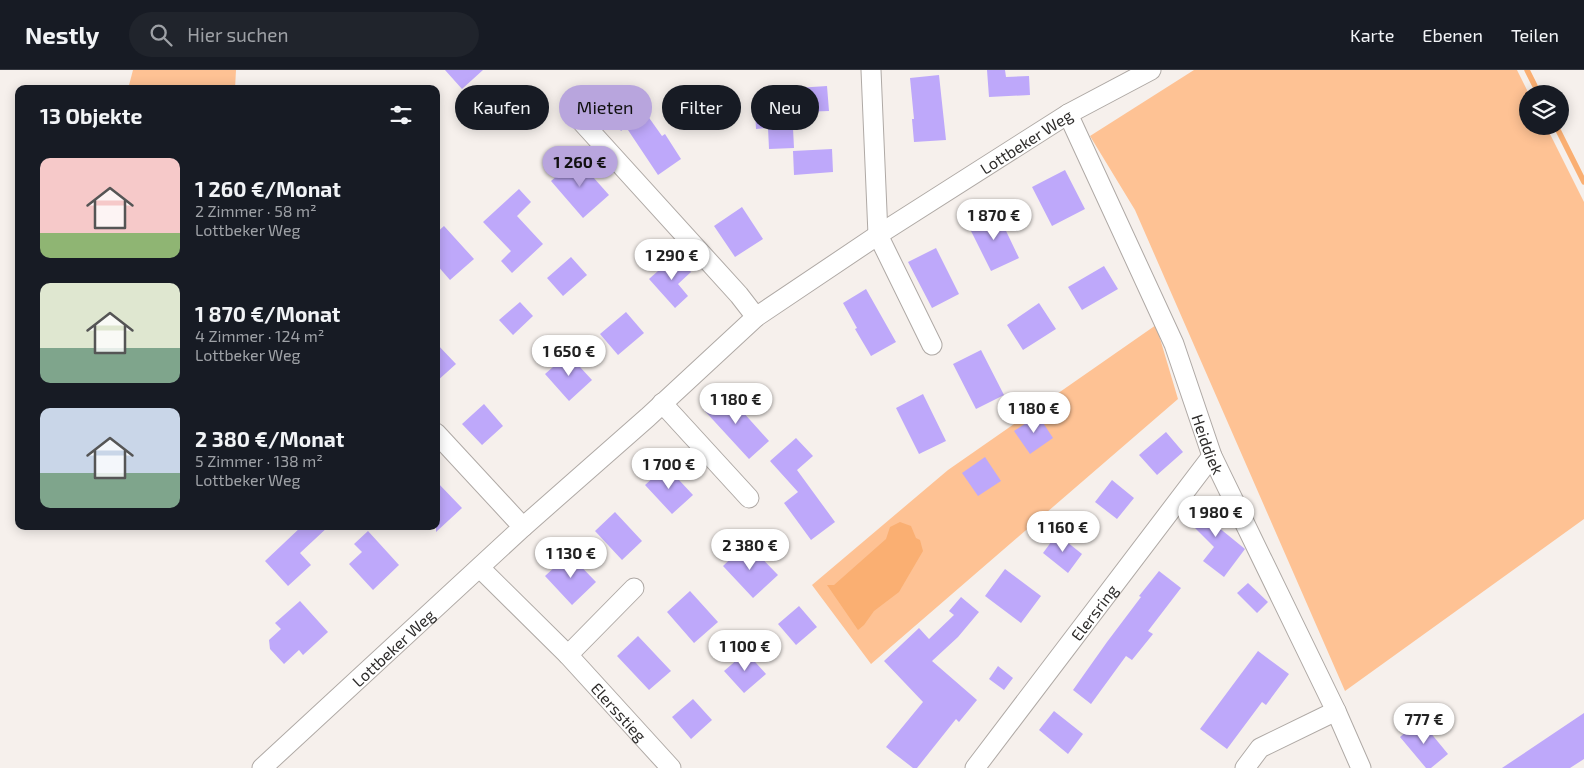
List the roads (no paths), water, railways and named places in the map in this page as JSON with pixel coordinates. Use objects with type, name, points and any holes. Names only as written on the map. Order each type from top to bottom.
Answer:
[{"type":"street","points":[[871,70],[878,234],[932,345]]},
{"type":"street","name":"Lottbeker Weg","points":[[262,768],[756,317],[878,234],[1068,114],[1151,70]]},
{"type":"street","name":"Heiddiek","points":[[1068,114],[1174,344],[1212,456],[1336,711],[1361,768]]},
{"type":"street","points":[[589,130],[739,295],[756,317]]},
{"type":"street","points":[[662,403],[749,498]]},
{"type":"street","points":[[440,437],[524,527]]},
{"type":"street","name":"Elersring","points":[[975,768],[1212,456]]},
{"type":"street","name":"Elersstieg","points":[[480,568],[568,655],[671,768]]},
{"type":"street","points":[[568,655],[634,588]]},
{"type":"street","points":[[1245,768],[1260,748],[1336,711]]},
{"type":"waterway","points":[[1527,70],[1534,85]]},
{"type":"waterway","points":[[1560,135],[1584,182]]}]
